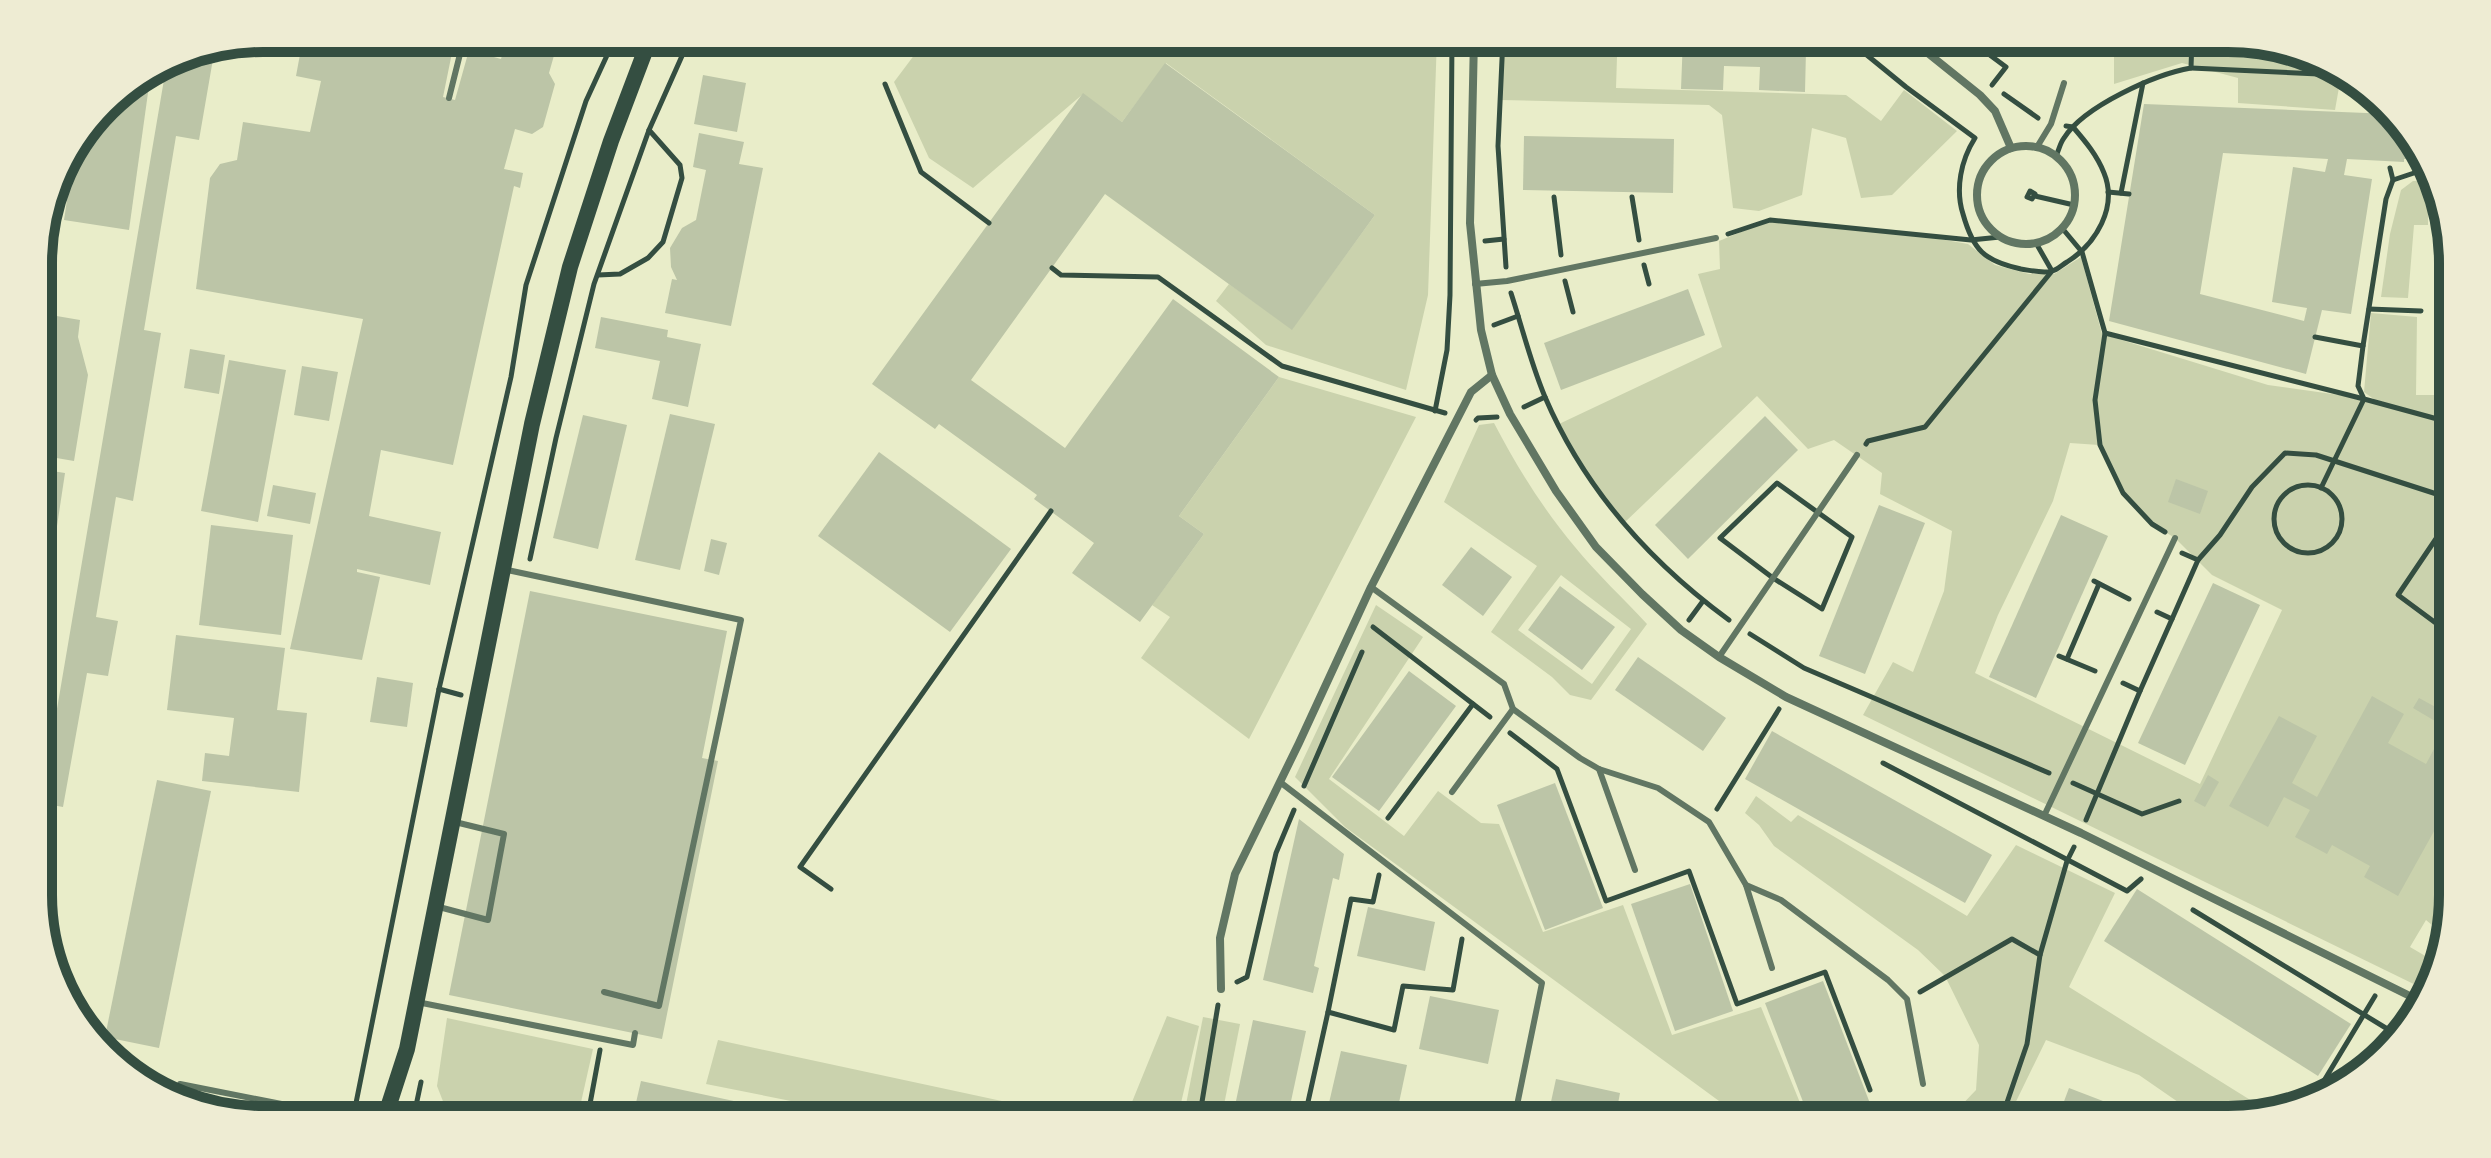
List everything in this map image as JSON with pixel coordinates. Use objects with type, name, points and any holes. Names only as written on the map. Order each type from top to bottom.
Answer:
[{"type":"main road","points":[[389,1106],[407,1049],[532,424],[570,267],[611,141],[645,52]]},
{"type":"street","points":[[1474,52],[1470,223],[1481,330],[1492,375],[1537,463],[1596,547],[1681,630],[1786,697],[2081,833],[2413,997]]},
{"type":"street","points":[[1926,52],[1995,111],[2011,148]]},
{"type":"street","points":[[2037,147],[2056,156],[2070,173],[2076,194],[2074,205],[2062,228],[2051,238],[2036,243],[2011,242],[1988,226],[1979,212],[1976,196],[1978,181],[1985,166],[1997,155],[2011,148],[2037,147]]},
{"type":"street","points":[[1221,989],[1220,938],[1235,874],[1371,587],[1471,392],[1492,375]]},
{"type":"lane","points":[[449,98],[460,52]]},
{"type":"lane","points":[[2037,147],[2051,124],[2064,83]]},
{"type":"lane","points":[[1475,284],[1507,281],[1716,238]]},
{"type":"lane","points":[[1719,657],[1857,455]]},
{"type":"lane","points":[[2044,816],[2175,538]]},
{"type":"lane","points":[[503,569],[741,620],[659,1006],[604,992]]},
{"type":"lane","points":[[1371,587],[1504,684],[1513,709],[1599,769],[1658,788],[1709,822],[1746,885],[1772,968]]},
{"type":"lane","points":[[1452,792],[1513,709]]},
{"type":"lane","points":[[1599,769],[1635,870]]},
{"type":"lane","points":[[1280,782],[1298,799],[1542,983],[1517,1106]]},
{"type":"lane","points":[[436,906],[488,920],[504,834],[452,822]]},
{"type":"lane","points":[[1746,885],[1781,900],[1888,980],[1907,999],[1923,1084]]},
{"type":"lane","points":[[417,1002],[633,1045],[635,1033]]},
{"type":"lane","points":[[179,1089],[180,1084],[292,1106]]},
{"type":"path","points":[[355,1106],[439,689],[511,377],[526,285],[586,101],[609,52]]},
{"type":"path","points":[[1052,268],[1061,275],[1158,277],[1282,366],[1431,410],[1447,350],[1452,52]]},
{"type":"path","points":[[1502,52],[1498,146],[1507,281],[1545,397],[1592,482],[1643,546],[1701,599],[1804,668],[2142,814],[2179,801]]},
{"type":"path","points":[[2191,68],[2192,52]]},
{"type":"path","points":[[2056,156],[2063,138],[2087,115],[2143,82],[2172,71],[2191,68],[2322,74]]},
{"type":"path","points":[[2121,193],[2143,82]]},
{"type":"path","points":[[885,84],[921,172],[989,223]]},
{"type":"path","points":[[598,275],[620,274],[648,258],[663,242],[682,178],[680,165],[649,130]]},
{"type":"path","points":[[2364,399],[2358,386],[2386,199],[2393,180],[2390,168]]},
{"type":"path","points":[[2393,180],[2418,172]]},
{"type":"path","points":[[2108,192],[2129,194]]},
{"type":"path","points":[[2035,196],[2074,205]]},
{"type":"path","points":[[1492,210],[1502,212]]},
{"type":"path","points":[[1716,238],[1770,220],[1971,240],[2000,237]]},
{"type":"path","points":[[2062,228],[2082,252],[2105,333],[2095,400],[2100,445],[2123,493],[2152,524],[2175,538]]},
{"type":"path","points":[[1857,455],[1868,441],[1925,427],[2052,271],[2036,243]]},
{"type":"path","points":[[2369,309],[2421,311]]},
{"type":"path","points":[[1481,330],[1518,316]]},
{"type":"path","points":[[2105,333],[2439,419]]},
{"type":"path","points":[[2315,337],[2363,346]]},
{"type":"path","points":[[2321,488],[2364,399]]},
{"type":"path","points":[[1471,430],[1478,418],[1500,417]]},
{"type":"path","points":[[2198,560],[2220,535],[2252,487],[2285,453],[2316,455],[2439,495]]},
{"type":"path","points":[[2312,485],[2321,488],[2329,492],[2339,506],[2342,515],[2339,532],[2320,551],[2303,553],[2293,550],[2275,529],[2275,510],[2279,501],[2293,488],[2312,485]]},
{"type":"path","points":[[831,889],[800,867],[1051,511]]},
{"type":"path","points":[[2439,534],[2398,595],[2439,625]]},
{"type":"path","points":[[1720,538],[1773,578],[1822,609]]},
{"type":"path","points":[[2067,659],[2099,584]]},
{"type":"path","points":[[1201,1106],[1221,989],[1247,977],[1276,853],[1386,597]]},
{"type":"path","points":[[1709,822],[1804,668]]},
{"type":"path","points":[[2006,1106],[2027,1044],[2040,955],[2067,861],[2140,691]]},
{"type":"path","points":[[1388,818],[1473,704]]},
{"type":"path","points":[[1780,708],[1793,715]]},
{"type":"path","points":[[1875,759],[2127,891],[2142,878]]},
{"type":"path","points":[[1308,1106],[1351,899],[1373,902],[1382,863]]},
{"type":"path","points":[[2181,902],[2389,1030]]},
{"type":"path","points":[[1328,1012],[1394,1030],[1403,986],[1453,990],[1464,926]]},
{"type":"path","points":[[1907,999],[2012,939],[2040,955]]},
{"type":"path","points":[[2322,1084],[2384,982]]},
{"type":"path","points":[[590,1106],[602,1040]]},
{"type":"green space","points":[[916,52],[1437,52],[1428,295],[1406,390],[1266,345],[1216,301],[1229,284],[1292,329],[1375,215],[1166,63],[1122,122],[1083,94],[973,188],[929,158],[894,82]]},
{"type":"green space","points":[[1503,52],[1617,57],[1616,88],[1846,95],[1881,121],[1904,90],[1957,131],[1892,195],[1861,198],[1846,138],[1812,128],[1802,195],[1759,211],[1733,208],[1722,115],[1709,105],[1501,100]]},
{"type":"green space","points":[[2114,52],[2256,54],[2296,63],[2340,84],[2335,110],[2238,103],[2238,78],[2182,63],[2114,84]]},
{"type":"green space","points":[[2413,181],[2423,181],[2428,196],[2428,225],[2414,225],[2408,298],[2381,297],[2390,234],[2401,190]]},
{"type":"green space","points":[[1770,220],[1911,234],[1968,244],[1995,265],[2029,274],[2054,274],[2081,257],[2102,334],[2268,385],[2375,400],[2364,392],[2371,313],[2417,317],[2416,395],[2439,395],[2439,895],[2436,929],[2426,920],[2410,947],[2429,958],[2418,986],[1863,715],[1893,662],[1913,672],[1944,591],[1952,531],[1880,494],[1882,473],[1834,440],[1808,449],[1757,396],[1624,523],[1592,482],[1559,424],[1722,347],[1698,274],[1720,269],[1719,241]],"holes":[[[2070,443],[2099,445],[2123,493],[2152,524],[2175,538],[2212,575],[2282,610],[2200,784],[1975,673],[1998,615],[2053,501]]]},
{"type":"green space","points":[[1279,377],[1416,417],[1249,739],[1141,658],[1170,617],[1152,605],[1204,534],[1179,516]]},
{"type":"green space","points":[[1494,423],[1531,487],[1563,533],[1647,624],[1591,700],[1570,695],[1552,677],[1491,632],[1537,566],[1444,502],[1479,425]],"holes":[[[1561,575],[1631,629],[1592,684],[1518,630]]]},
{"type":"green space","points":[[1376,605],[1423,637],[1329,779],[1404,836],[1438,791],[1481,823],[1499,824],[1543,932],[1623,905],[1672,1035],[1761,1007],[1801,1106],[1726,1106],[1345,827],[1295,777]]},
{"type":"green space","points":[[1756,796],[1791,822],[1798,815],[1967,916],[2016,845],[2115,893],[2069,987],[2257,1104],[2184,1106],[2139,1075],[2046,1040],[2014,1106],[1961,1106],[1976,1090],[1979,1045],[1945,976],[1918,950],[1774,846],[1759,825],[1745,813]]},
{"type":"green space","points":[[1167,1016],[1199,1026],[1180,1106],[1105,1106],[1132,1102]]},
{"type":"green space","points":[[1203,1017],[1240,1024],[1224,1106],[1186,1106]]},
{"type":"green space","points":[[447,1018],[593,1049],[580,1106],[445,1106],[437,1086]]},
{"type":"green space","points":[[718,1040],[1025,1106],[816,1106],[706,1084]]},
{"type":"building","points":[[300,52],[452,52],[443,97],[455,100],[468,52],[501,59],[503,52],[555,52],[549,73],[555,84],[543,127],[532,134],[515,129],[504,169],[523,173],[520,188],[514,186],[453,465],[381,450],[369,516],[441,532],[430,585],[357,569],[357,572],[380,577],[362,660],[290,649],[363,319],[196,289],[210,178],[220,164],[237,160],[243,122],[310,132],[321,81],[296,76]]},
{"type":"building","points":[[1682,52],[1806,52],[1805,92],[1759,90],[1760,67],[1724,66],[1723,90],[1681,89]]},
{"type":"building","points":[[213,59],[199,140],[176,136],[144,330],[161,333],[133,501],[116,497],[96,617],[118,621],[108,676],[87,673],[63,807],[52,805],[52,738],[164,77],[195,63]]},
{"type":"building","points":[[1165,63],[1375,215],[1292,330],[1105,194],[971,380],[1065,448],[1173,299],[1279,377],[1179,516],[1204,534],[1140,622],[1072,573],[1094,543],[1034,499],[1037,495],[939,424],[935,429],[872,384],[1083,93],[1122,122]]},
{"type":"building","points":[[703,75],[746,83],[737,132],[694,124]]},
{"type":"building","points":[[149,86],[129,230],[64,220],[70,179],[88,146],[124,104]]},
{"type":"building","points":[[2144,104],[2376,113],[2411,157],[2404,159],[2404,162],[2347,159],[2344,175],[2372,179],[2351,314],[2322,310],[2306,374],[2109,321]],"holes":[[[2223,153],[2328,159],[2325,172],[2293,167],[2272,302],[2307,308],[2304,321],[2200,294]]]},
{"type":"building","points":[[699,133],[744,142],[739,164],[763,168],[731,326],[665,313],[672,279],[677,280],[671,267],[670,248],[682,228],[696,220],[706,170],[693,167]]},
{"type":"building","points":[[1524,136],[1674,139],[1673,193],[1523,190]]},
{"type":"building","points":[[1688,289],[1705,335],[1561,390],[1544,343]]},
{"type":"building","points":[[52,315],[80,320],[78,337],[88,375],[74,461],[52,457]]},
{"type":"building","points":[[601,317],[668,330],[667,337],[701,344],[688,407],[652,399],[660,361],[595,348]]},
{"type":"building","points":[[190,349],[225,355],[219,394],[184,388]]},
{"type":"building","points":[[229,360],[286,370],[258,522],[201,511]]},
{"type":"building","points":[[302,366],[338,372],[329,421],[294,415]]},
{"type":"building","points":[[670,414],[715,424],[680,570],[635,560]]},
{"type":"building","points":[[583,415],[627,425],[598,549],[553,538]]},
{"type":"building","points":[[1765,416],[1798,450],[1688,559],[1655,525]]},
{"type":"building","points":[[879,452],[1011,549],[950,632],[818,536]]},
{"type":"building","points":[[52,471],[65,473],[52,559]]},
{"type":"building","points":[[2176,479],[2208,491],[2200,514],[2168,502]]},
{"type":"building","points":[[273,485],[316,493],[310,524],[267,516]]},
{"type":"building","points":[[1879,505],[1925,523],[1865,674],[1819,656]]},
{"type":"building","points":[[2061,515],[2108,536],[2036,698],[1989,677]]},
{"type":"building","points":[[211,525],[293,535],[281,635],[199,625]]},
{"type":"building","points":[[711,539],[727,543],[719,575],[704,571]]},
{"type":"building","points":[[1471,547],[1512,577],[1483,616],[1442,585]]},
{"type":"building","points":[[2213,583],[2260,605],[2185,765],[2138,743]]},
{"type":"building","points":[[1560,586],[1615,627],[1582,670],[1528,630]]},
{"type":"building","points":[[530,591],[727,631],[702,758],[718,761],[662,1039],[449,995]]},
{"type":"building","points":[[176,635],[285,648],[277,710],[307,713],[299,792],[202,781],[205,753],[229,756],[234,718],[167,710]]},
{"type":"building","points":[[1638,657],[1726,718],[1703,751],[1615,690]]},
{"type":"building","points":[[1409,671],[1456,706],[1379,811],[1332,777]]},
{"type":"building","points":[[377,677],[413,683],[407,727],[370,722]]},
{"type":"building","points":[[2372,696],[2404,714],[2388,743],[2426,764],[2434,749],[2439,752],[2439,822],[2398,896],[2364,877],[2370,866],[2332,845],[2327,854],[2295,837],[2310,810],[2284,797],[2268,827],[2229,806],[2279,716],[2317,736],[2292,783],[2317,797]]},
{"type":"building","points":[[2419,698],[2439,709],[2439,714],[2435,721],[2413,708]]},
{"type":"building","points":[[1772,731],[1992,855],[1965,903],[1745,779]]},
{"type":"building","points":[[2208,775],[2219,782],[2205,807],[2194,801]]},
{"type":"building","points":[[157,780],[211,791],[159,1048],[105,1035]]},
{"type":"building","points":[[1555,783],[1603,908],[1545,930],[1497,805]]},
{"type":"building","points":[[1299,819],[1344,854],[1339,880],[1333,878],[1314,966],[1319,968],[1313,993],[1263,980]]},
{"type":"building","points":[[1690,884],[1733,1011],[1675,1031],[1631,904]]},
{"type":"building","points":[[2137,889],[2351,1024],[2318,1076],[2104,941]]},
{"type":"building","points":[[1368,907],[1435,922],[1425,971],[1357,956]]},
{"type":"building","points":[[1823,981],[1871,1106],[1805,1106],[1765,1003]]},
{"type":"building","points":[[1430,996],[1499,1010],[1488,1064],[1419,1049]]},
{"type":"building","points":[[1253,1020],[1306,1031],[1290,1106],[1235,1106]]},
{"type":"building","points":[[1341,1051],[1407,1065],[1398,1106],[1329,1103]]},
{"type":"building","points":[[1556,1079],[1620,1093],[1618,1106],[1550,1106]]},
{"type":"building","points":[[641,1081],[757,1106],[635,1106]]},
{"type":"building","points":[[2069,1088],[2116,1106],[2062,1106]]}]
